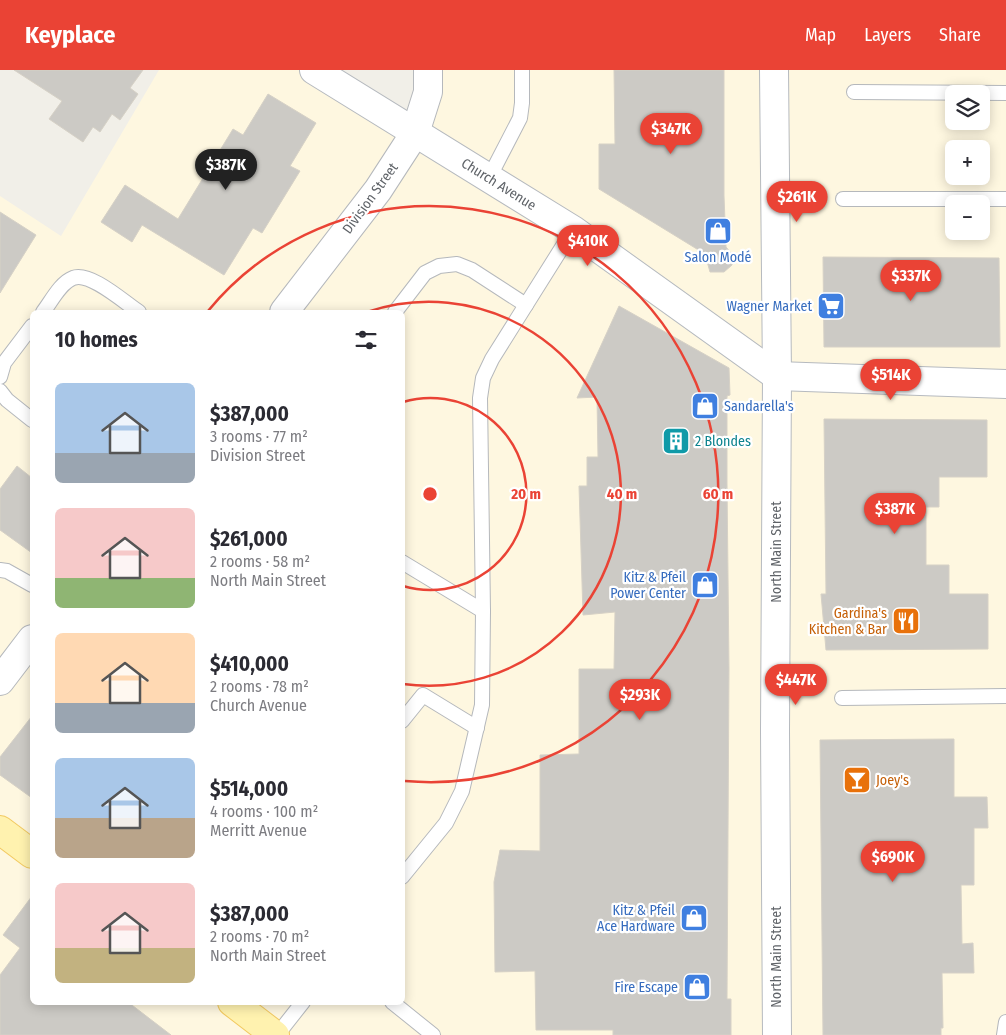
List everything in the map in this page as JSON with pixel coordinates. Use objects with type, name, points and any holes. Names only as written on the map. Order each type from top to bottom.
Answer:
[{"type":"main road","points":[[0,830],[30,852]]},
{"type":"main road","points":[[236,1005],[276,1035]]},
{"type":"street","name":"Church Avenue","points":[[314,70],[573,230],[777,376]]},
{"type":"street","name":"Division Street","points":[[286,310],[378,190],[415,133],[428,92],[428,70]]},
{"type":"street","name":"North Main Street","points":[[774,70],[777,376],[775,721],[777,1035]]},
{"type":"street","points":[[777,376],[1006,384]]},
{"type":"street","points":[[0,681],[30,642]]},
{"type":"lane","points":[[488,178],[520,118],[522,70]]},
{"type":"lane","points":[[854,92],[1006,93]]},
{"type":"lane","points":[[843,199],[1006,199]]},
{"type":"lane","points":[[405,874],[446,823],[462,791],[482,705],[483,611],[480,398],[483,378],[489,365],[573,230]]},
{"type":"lane","points":[[397,310],[425,273],[439,266],[457,264],[472,270],[526,305]]},
{"type":"lane","points":[[44,310],[64,284],[74,277],[84,277],[95,281],[136,310]]},
{"type":"lane","points":[[0,376],[4,363],[30,329]]},
{"type":"lane","points":[[0,391],[6,400],[30,418]]},
{"type":"lane","points":[[405,564],[483,611]]},
{"type":"lane","points":[[0,570],[6,571],[30,585]]},
{"type":"lane","points":[[405,717],[423,695],[477,728]]},
{"type":"lane","points":[[842,698],[1006,696]]},
{"type":"lane","points":[[276,1035],[301,1005]]},
{"type":"lane","points":[[396,1005],[434,1035]]},
{"type":"lane","points":[[1004,1035],[1006,1022]]},
{"type":"shaded area","points":[[159,70],[314,70],[415,132],[428,70],[1006,70],[1006,1035],[0,1035],[0,196],[61,236]]},
{"type":"building","points":[[14,70],[143,70],[130,88],[138,94],[120,120],[112,114],[100,132],[93,127],[83,142],[49,119],[62,101]]},
{"type":"building","points":[[614,70],[724,70],[726,247],[732,254],[732,265],[724,272],[710,272],[705,254],[599,189],[599,144],[615,144]]},
{"type":"building","points":[[268,94],[316,123],[290,166],[300,171],[262,233],[253,228],[224,275],[142,225],[132,242],[101,222],[125,185],[178,219],[233,129],[243,135]]},
{"type":"building","points":[[0,212],[36,235],[0,293]]},
{"type":"building","points":[[823,257],[999,258],[1000,347],[824,347]]},
{"type":"building","points":[[619,306],[729,368],[730,395],[727,396],[729,669],[727,999],[731,999],[731,1035],[613,1035],[613,1030],[536,1030],[535,971],[495,972],[494,882],[500,850],[540,851],[540,755],[579,754],[579,669],[614,669],[615,612],[583,615],[579,486],[587,486],[587,457],[598,457],[597,397],[577,398]]},
{"type":"building","points":[[824,419],[987,420],[987,477],[939,477],[939,507],[926,507],[926,565],[949,565],[949,594],[988,594],[988,649],[826,650],[821,594],[826,594]]},
{"type":"building","points":[[17,466],[30,476],[30,552],[0,530],[0,489]]},
{"type":"building","points":[[30,719],[30,797],[0,775],[0,757]]},
{"type":"building","points":[[954,739],[954,797],[987,797],[988,828],[974,828],[974,885],[961,885],[962,944],[973,943],[974,973],[942,973],[943,1028],[941,1028],[941,1035],[823,1035],[820,740]]},
{"type":"building","points":[[30,899],[30,1005],[132,1005],[171,1035],[0,1035],[0,975],[20,948],[3,935]]},
{"type":"place","name":"Salon Modé","points":[[718,231]]},
{"type":"place","name":"Wagner Market","points":[[831,306]]},
{"type":"place","name":"Sandarella's","points":[[705,406]]},
{"type":"place","name":"2 Blondes","points":[[676,441]]},
{"type":"place","name":"Kitz & Pfeil Power Center","points":[[705,585]]},
{"type":"place","name":"Gardina's Kitchen & Bar","points":[[906,621]]},
{"type":"place","name":"Joey's","points":[[857,780]]},
{"type":"place","name":"Kitz & Pfeil Ace Hardware","points":[[694,918]]},
{"type":"place","name":"Fire Escape","points":[[697,987]]}]
